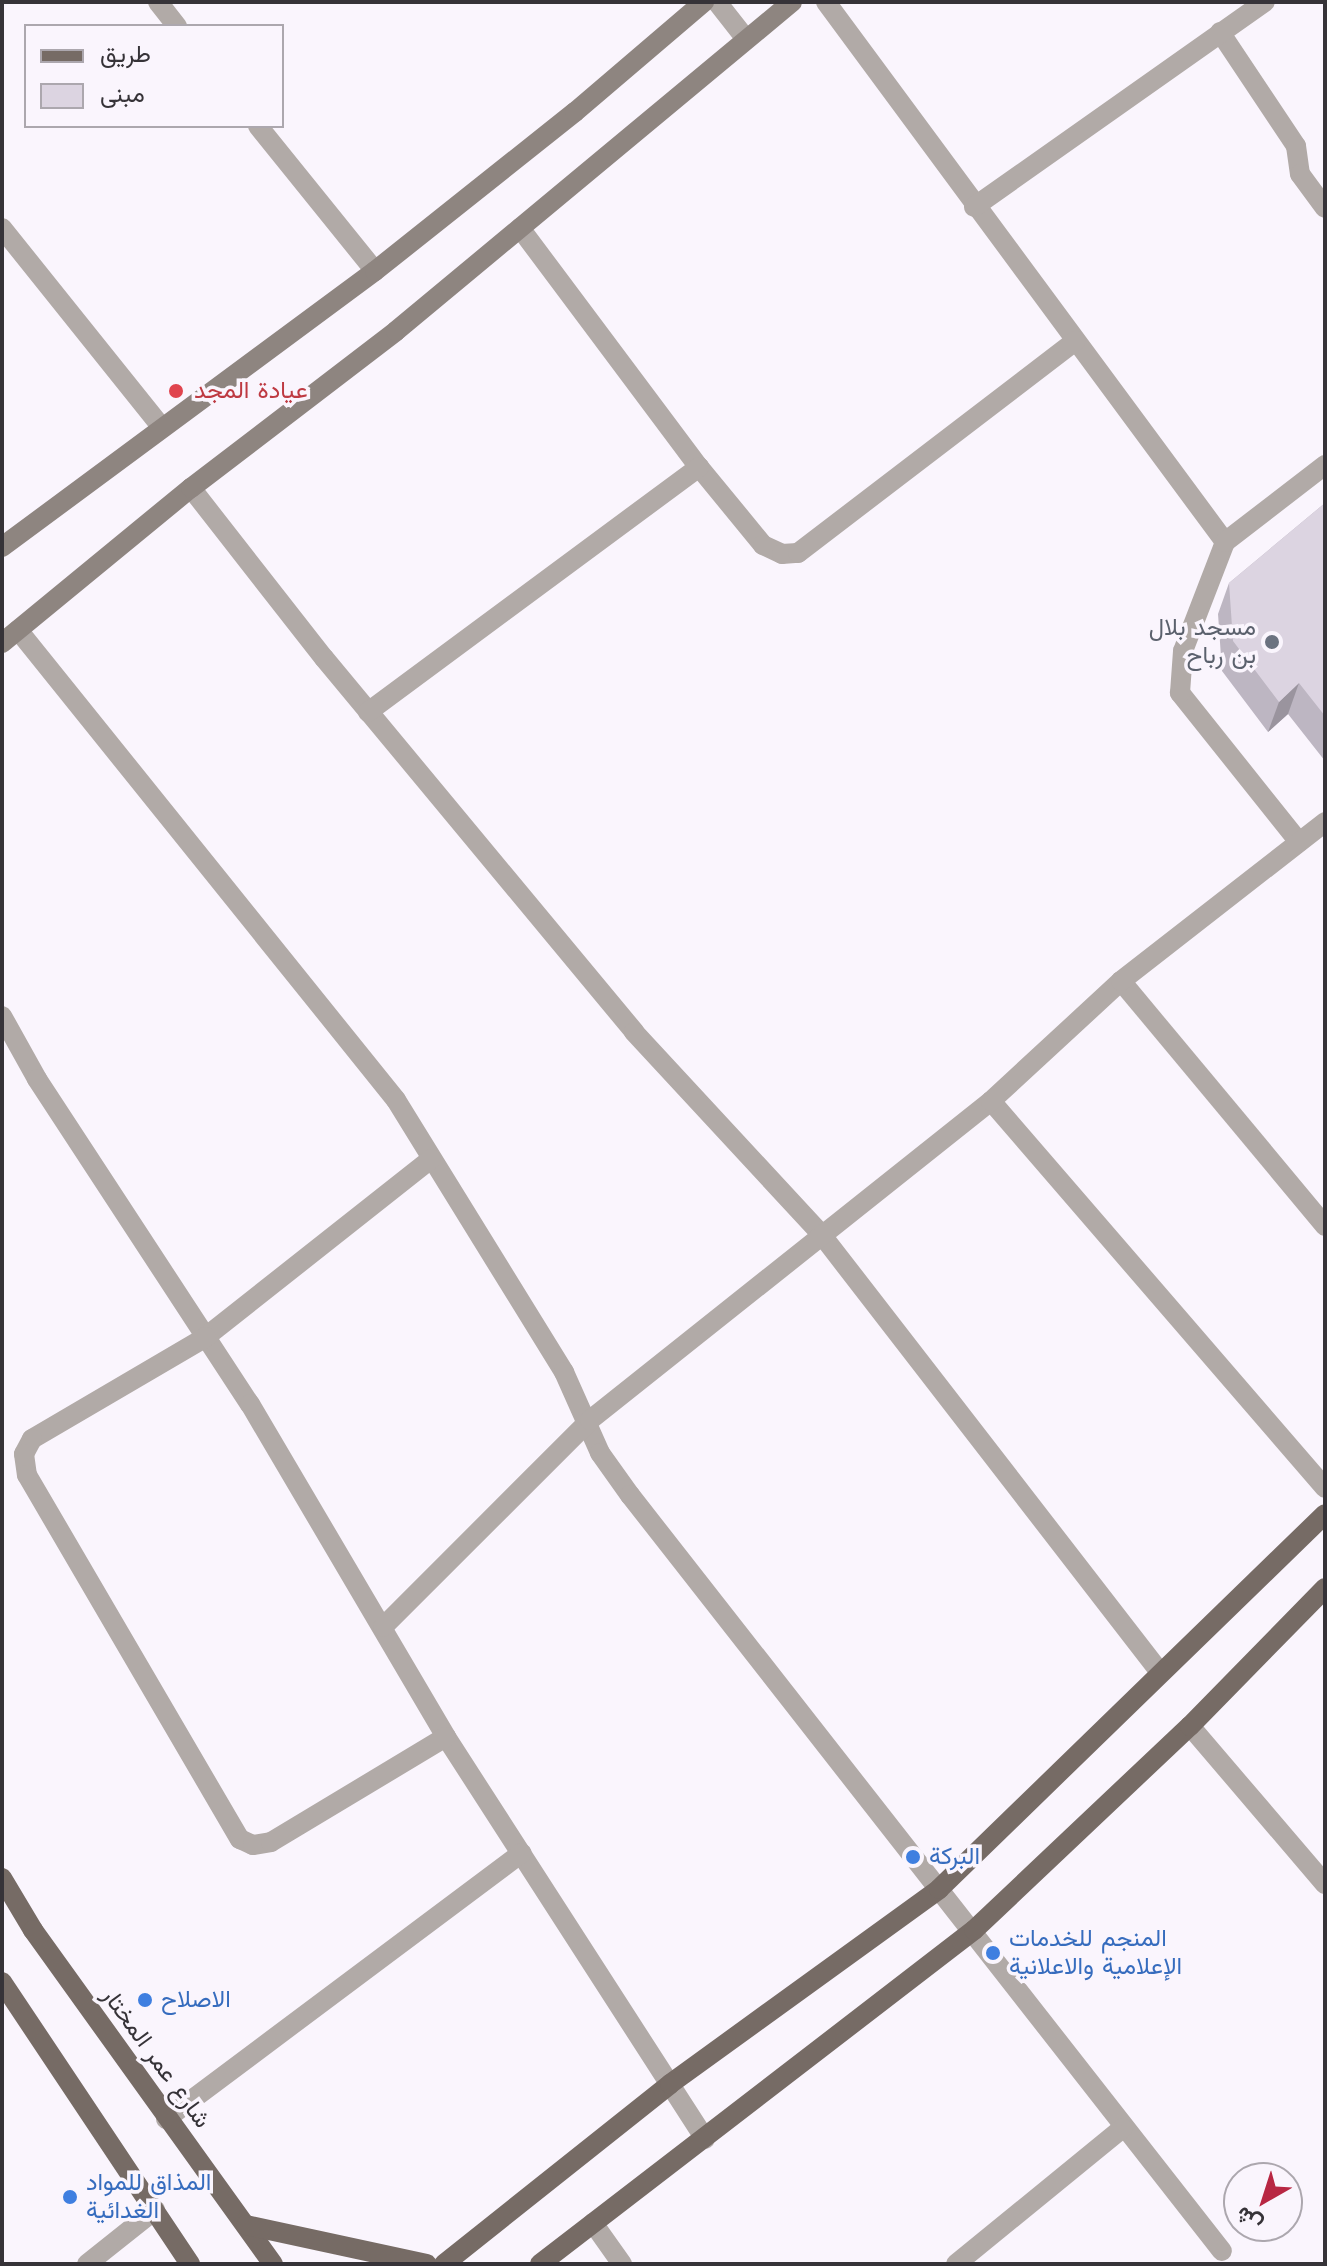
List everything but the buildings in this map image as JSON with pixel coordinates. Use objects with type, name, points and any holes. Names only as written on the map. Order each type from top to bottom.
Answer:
[{"type":"main road","points":[[2,547],[375,271],[575,112],[704,2]]},
{"type":"main road","points":[[2,643],[191,488],[520,228],[792,2]]},
{"type":"main road","points":[[444,2264],[670,2084],[939,1889],[1159,1671],[1325,1514]]},
{"type":"main road","points":[[540,2264],[974,1930],[1190,1726],[1325,1588]]},
{"type":"main road","name":"شارع عمر المختار","points":[[2,1878],[166,2119],[273,2264]]},
{"type":"main road","points":[[2,1982],[190,2264]]},
{"type":"main road","points":[[246,2225],[427,2264]]},
{"type":"street","points":[[158,2],[175,24]]},
{"type":"street","points":[[717,2],[746,39]]},
{"type":"street","points":[[826,2],[974,207],[1225,542]]},
{"type":"street","points":[[974,207],[1265,2]]},
{"type":"street","points":[[1220,32],[1296,146],[1300,174],[1325,208]]},
{"type":"street","points":[[260,128],[375,271]]},
{"type":"street","points":[[2,228],[162,428]]},
{"type":"street","points":[[520,228],[699,467],[763,545],[782,554],[798,553],[1075,341]]},
{"type":"street","points":[[1299,842],[1180,693],[1183,651],[1225,542],[1325,465]]},
{"type":"street","points":[[368,712],[699,467]]},
{"type":"street","points":[[191,488],[368,712],[634,1032],[821,1234],[1159,1671]]},
{"type":"street","points":[[18,630],[396,1100],[590,1420],[600,1453],[630,1495],[974,1930],[1123,2128],[1222,2251]]},
{"type":"street","points":[[383,1627],[590,1420],[991,1101],[1121,981],[1325,822]]},
{"type":"street","points":[[1121,981],[1325,1226]]},
{"type":"street","points":[[2,1016],[37,1079],[206,1337],[383,1627],[446,1737],[705,2139]]},
{"type":"street","points":[[991,1101],[1325,1488]]},
{"type":"street","points":[[431,1159],[206,1337],[32,1439],[24,1454],[27,1475],[240,1839],[253,1845],[271,1842],[446,1737]]},
{"type":"street","points":[[1190,1726],[1325,1884]]},
{"type":"street","points":[[166,2119],[521,1853]]},
{"type":"street","points":[[956,2264],[1123,2128]]},
{"type":"street","points":[[87,2264],[155,2210]]},
{"type":"street","points":[[593,2223],[622,2264]]},
{"type":"place","name":"عيادة المجد","points":[[176,391]]},
{"type":"place","name":"مسجد بلال بن رباح","points":[[1272,642]]},
{"type":"place","name":"البركة","points":[[913,1857]]},
{"type":"place","name":"المنجم للخدمات الإعلامية والاعلانية","points":[[993,1953]]},
{"type":"place","name":"الاصلاح","points":[[145,2000]]},
{"type":"place","name":"المذاق للمواد الغدائية","points":[[70,2197]]}]
